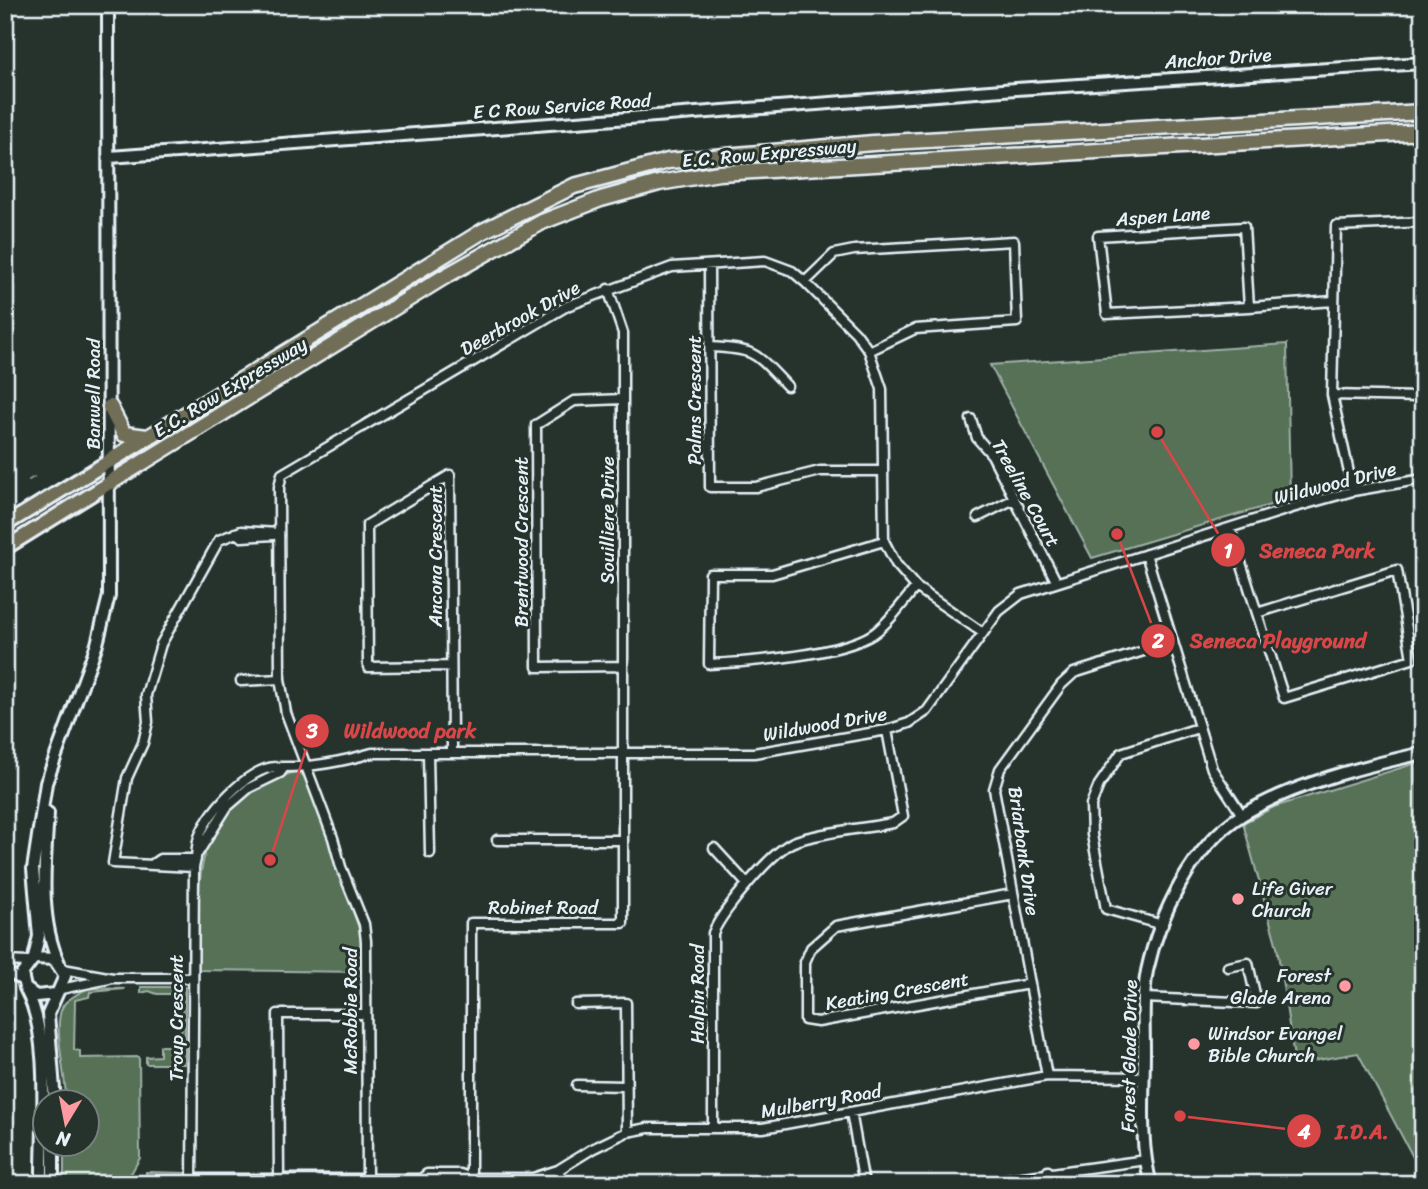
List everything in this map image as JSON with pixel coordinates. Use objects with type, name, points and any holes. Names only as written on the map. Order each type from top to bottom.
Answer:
[{"type":"highway","name":"E.C. Row Expressway","points":[[111,460],[483,230],[574,186],[668,160],[873,143],[1423,112]]},
{"type":"highway","name":"E.C. Row Expressway","points":[[111,482],[444,277],[542,222],[601,199],[659,183],[719,173],[1423,132]]},
{"type":"highway","points":[[110,407],[124,435],[148,437]]},
{"type":"main road","name":"E.C. Row Expressway","points":[[5,525],[111,460]]},
{"type":"main road","name":"E.C. Row Expressway","points":[[5,548],[111,482]]},
{"type":"street","name":"Banwell Road","points":[[31,960],[39,936],[33,869],[50,772],[108,607],[111,460],[108,5]]},
{"type":"street","name":"Anchor Drive","points":[[1016,89],[1423,62]]},
{"type":"street","name":"E C Row Service Road","points":[[110,157],[1016,89]]},
{"type":"street","points":[[1353,491],[1332,395],[1336,226],[1423,222]]},
{"type":"street","name":"Aspen Lane","points":[[1249,307],[1244,227],[1098,236],[1107,314],[1249,307],[1334,301]]},
{"type":"street","points":[[805,282],[834,254],[854,250],[1014,242],[1017,322],[915,329],[869,351]]},
{"type":"street","points":[[1332,395],[1419,397],[1423,250]]},
{"type":"street","name":"Deerbrook Drive","points":[[279,533],[282,474],[567,306],[672,267],[765,261],[792,271],[805,282],[856,333],[869,351],[882,389],[884,541],[896,564],[916,587],[983,633]]},
{"type":"street","name":"Palms Crescent","points":[[709,265],[710,487],[756,487],[820,471],[881,471]]},
{"type":"street","name":"Souilliere Drive","points":[[608,289],[623,333],[622,754]]},
{"type":"street","points":[[710,347],[745,348],[760,358],[787,386]]},
{"type":"street","name":"Brentwood Crescent","points":[[622,399],[574,401],[536,425],[537,667],[622,666]]},
{"type":"street","name":"Treeline Court","points":[[971,419],[977,438],[992,455],[1056,581]]},
{"type":"street","name":"Ancona Crescent","points":[[451,666],[368,667],[366,525],[450,475],[452,753]]},
{"type":"street","name":"Wildwood Drive","points":[[196,860],[227,807],[249,788],[283,769],[337,763],[372,753],[754,753],[887,730],[909,723],[927,710],[999,611],[1021,594],[1353,491],[1423,479]]},
{"type":"street","points":[[978,517],[1014,499]]},
{"type":"street","points":[[1230,528],[1257,613],[1284,698],[1412,659],[1397,570],[1257,613]]},
{"type":"street","points":[[196,860],[161,866],[154,863],[113,863],[127,778],[143,743],[148,722],[146,695],[161,644],[219,540],[235,533],[242,537],[279,533]]},
{"type":"street","name":"McRobbie Road","points":[[279,533],[280,680],[286,713],[364,924],[367,1181]]},
{"type":"street","points":[[884,541],[772,575],[710,575],[709,664],[763,661],[860,642],[876,632],[916,587]]},
{"type":"street","points":[[1146,554],[1212,769],[1242,815]]},
{"type":"street","name":"Briarbank Drive","points":[[1047,1076],[994,789],[1000,769],[1061,685],[1074,673],[1172,642]]},
{"type":"street","points":[[241,681],[280,680]]},
{"type":"street","points":[[1163,925],[1107,909],[1093,835],[1091,805],[1099,785],[1121,754],[1198,728]]},
{"type":"street","name":"Halpin Road","points":[[713,1128],[713,933],[719,916],[747,884],[794,841],[893,823],[903,816],[887,730]]},
{"type":"street","points":[[428,753],[430,853]]},
{"type":"street","name":"Forest Glade Drive","points":[[1151,1184],[1146,1160],[1144,1077],[1144,998],[1147,974],[1174,899],[1198,858],[1242,815],[1278,797],[1423,753]]},
{"type":"street","name":"Robinet Road","points":[[471,1181],[471,923],[623,923],[622,754]]},
{"type":"street","name":"Banwell Road","points":[[50,772],[44,880],[53,946],[61,966]]},
{"type":"street","points":[[497,840],[623,840]]},
{"type":"street","points":[[713,848],[747,884]]},
{"type":"street","name":"Troup Crescent","points":[[192,1181],[192,978],[196,860]]},
{"type":"street","name":"Keating Crescent","points":[[1013,894],[836,926],[811,947],[805,962],[805,1020],[818,1022],[1029,984]]},
{"type":"street","points":[[5,961],[48,956],[61,966],[113,978],[192,978]]},
{"type":"street","points":[[31,960],[24,984],[34,1007],[43,1075],[42,1184]]},
{"type":"street","points":[[1144,998],[1257,1003],[1248,963],[1228,967]]},
{"type":"street","points":[[54,1088],[48,1014],[58,992],[61,966]]},
{"type":"street","points":[[5,971],[36,996],[113,978]]},
{"type":"street","points":[[576,1004],[626,1003],[627,1132]]},
{"type":"street","points":[[279,1181],[278,1014],[366,1014]]},
{"type":"street","name":"Mulberry Road","points":[[192,1181],[421,1179],[429,1183],[461,1183],[533,1178],[558,1170],[627,1132],[649,1128],[763,1128],[1047,1076],[1144,1077]]},
{"type":"street","points":[[577,1086],[625,1086]]},
{"type":"street","points":[[851,1112],[864,1184]]},
{"type":"street","points":[[53,1158],[53,1184]]},
{"type":"street","points":[[972,1184],[1048,1171],[1146,1160]]},
{"type":"street","points":[[558,1170],[564,1184]]},
{"type":"street","points":[[1048,1171],[1050,1184]]},
{"type":"green space","points":[[1287,344],[1290,499],[1092,558],[990,365]]},
{"type":"green space","points":[[1423,761],[1423,1176],[1358,1053],[1295,1064],[1277,947],[1243,823],[1274,807]]},
{"type":"green space","points":[[296,771],[307,778],[361,934],[361,972],[197,970],[198,902],[207,848],[218,826],[235,805],[261,787]]},
{"type":"green space","points":[[141,987],[185,987],[185,1064],[146,1064],[146,1057],[160,1056],[160,1046],[173,1046],[174,1036],[181,1036],[183,994],[157,994],[149,991],[141,993]]},
{"type":"green space","points":[[88,988],[125,989],[90,992],[89,997],[75,1000],[74,1050],[80,1051],[80,1058],[139,1057],[140,1158],[129,1177],[105,1178],[105,1184],[64,1184],[64,1158],[102,1158],[102,1088],[66,1088],[59,1022],[65,1003]]},
{"type":"green space","points":[[146,1172],[187,1173],[187,1184],[146,1184]]},
{"type":"waterway","points":[[29,480],[34,477]]},
{"type":"place","name":"Seneca Park","points":[[1157,432]]},
{"type":"place","name":"Seneca Playground","points":[[1117,534]]},
{"type":"place","name":"Wildwood park","points":[[270,860]]},
{"type":"place","name":"Life Giver Church","points":[[1238,899]]},
{"type":"place","name":"Forest Glade Arena","points":[[1345,986]]},
{"type":"place","name":"Windsor Evangel Bible Church","points":[[1194,1044]]},
{"type":"place","name":"I.D.A.","points":[[1180,1116]]}]
